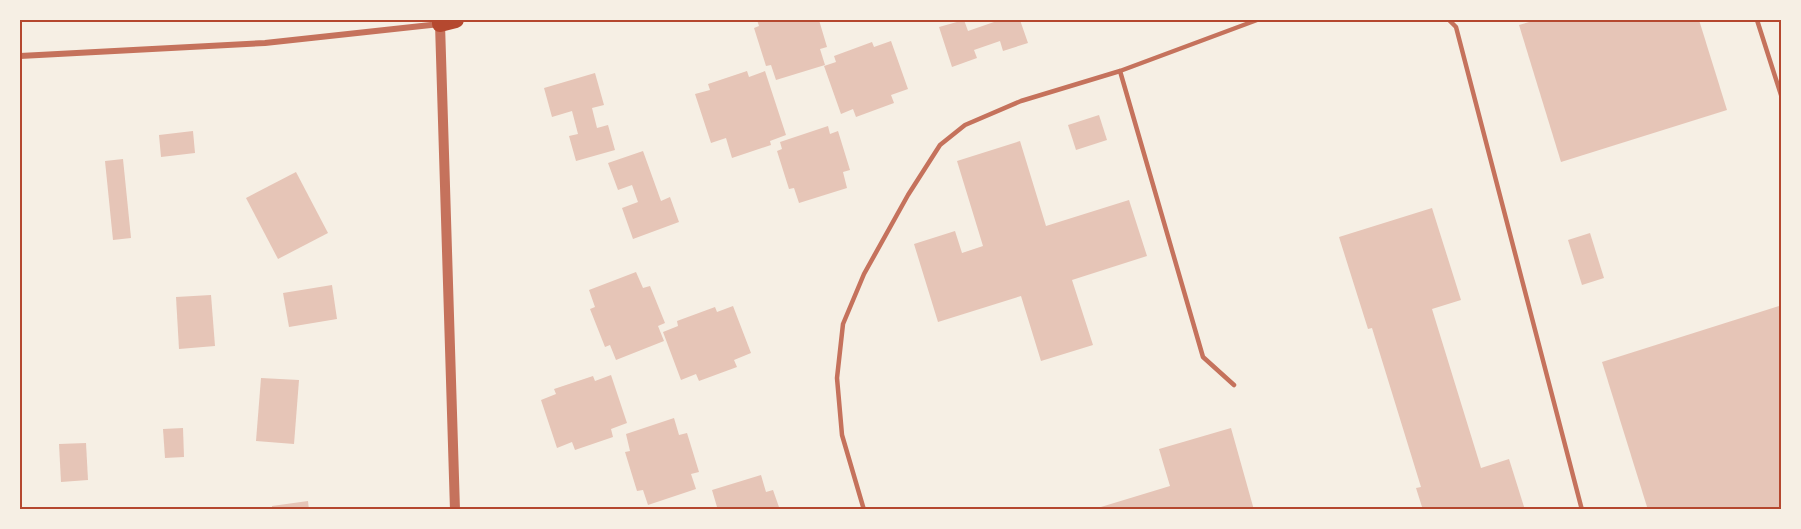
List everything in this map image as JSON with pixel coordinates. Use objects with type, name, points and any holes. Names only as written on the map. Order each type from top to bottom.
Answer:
[{"type":"street","points":[[20,56],[265,43],[445,21],[455,510]]},
{"type":"lane","points":[[864,510],[842,435],[837,378],[843,324],[864,274],[908,195],[940,145],[965,125],[1021,101],[1120,71],[1257,20]]},
{"type":"lane","points":[[1449,20],[1456,27],[1582,510]]},
{"type":"lane","points":[[1757,20],[1782,98]]},
{"type":"lane","points":[[1120,71],[1203,357],[1234,385]]},
{"type":"building","points":[[757,20],[819,20],[827,47],[820,49],[825,65],[776,80],[771,65],[766,66],[754,28],[759,26]]},
{"type":"building","points":[[964,20],[968,31],[994,22],[993,20],[1020,20],[1028,43],[1003,51],[1000,41],[974,50],[977,58],[952,67],[939,27]]},
{"type":"building","points":[[1536,20],[1699,20],[1727,110],[1561,162],[1519,25]]},
{"type":"building","points":[[891,41],[908,89],[891,95],[894,103],[856,117],[853,109],[841,114],[824,66],[836,62],[834,56],[872,42],[874,47]]},
{"type":"building","points":[[747,71],[749,77],[765,71],[786,135],[770,141],[771,145],[732,158],[726,138],[711,143],[695,94],[710,90],[708,84]]},
{"type":"building","points":[[595,73],[604,105],[592,108],[597,128],[608,125],[615,150],[576,161],[569,136],[578,134],[572,111],[552,117],[544,88]]},
{"type":"building","points":[[1099,115],[1107,140],[1076,150],[1068,125]]},
{"type":"building","points":[[828,126],[830,134],[838,131],[850,170],[843,172],[847,188],[799,203],[794,188],[789,189],[777,151],[782,149],[780,142]]},
{"type":"building","points":[[193,131],[195,153],[161,157],[159,135]]},
{"type":"building","points":[[1020,141],[1046,226],[1129,200],[1147,256],[1072,280],[1093,345],[1041,361],[1021,296],[938,322],[914,244],[955,231],[962,253],[983,246],[957,161]]},
{"type":"building","points":[[643,151],[661,201],[670,197],[679,222],[633,239],[622,208],[638,202],[632,185],[618,190],[608,163]]},
{"type":"building","points":[[123,159],[131,238],[113,240],[105,161]]},
{"type":"building","points":[[296,172],[328,233],[278,259],[246,198]]},
{"type":"building","points":[[1432,208],[1461,300],[1432,309],[1481,468],[1509,459],[1525,510],[1423,510],[1416,488],[1421,487],[1372,328],[1368,329],[1339,237]]},
{"type":"building","points":[[1590,233],[1604,278],[1582,285],[1568,240]]},
{"type":"building","points":[[636,272],[643,288],[650,286],[665,323],[658,326],[664,341],[616,360],[610,345],[605,347],[590,309],[595,307],[589,290]]},
{"type":"building","points":[[332,285],[337,319],[289,327],[283,293]]},
{"type":"building","points":[[211,295],[215,346],[179,349],[176,297]]},
{"type":"building","points":[[733,306],[751,353],[734,360],[737,367],[699,381],[696,374],[681,380],[663,332],[678,326],[677,321],[715,307],[717,312]]},
{"type":"building","points":[[1779,306],[1782,510],[1648,510],[1602,362]]},
{"type":"building","points":[[611,375],[627,423],[611,429],[613,437],[575,450],[572,442],[557,448],[541,400],[556,394],[554,389],[593,376],[595,381]]},
{"type":"building","points":[[261,378],[299,380],[294,444],[256,441]]},
{"type":"building","points":[[674,418],[679,435],[687,433],[699,472],[691,474],[696,489],[648,505],[643,490],[637,491],[625,452],[630,451],[626,434]]},
{"type":"building","points":[[183,428],[184,457],[165,458],[163,429]]},
{"type":"building","points":[[1231,428],[1254,510],[1091,510],[1170,486],[1159,449]]},
{"type":"building","points":[[86,443],[88,480],[61,482],[59,444]]},
{"type":"building","points":[[761,475],[766,492],[773,490],[780,510],[711,510],[717,507],[712,490]]},
{"type":"building","points":[[308,501],[309,510],[272,510],[272,506]]}]
